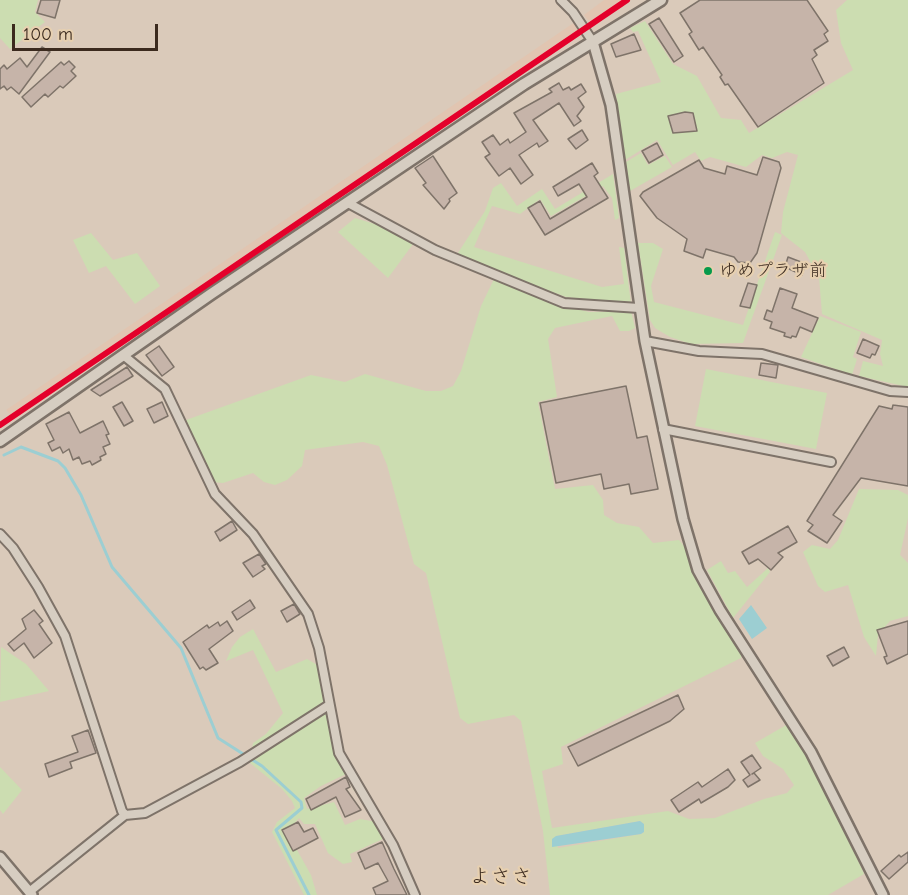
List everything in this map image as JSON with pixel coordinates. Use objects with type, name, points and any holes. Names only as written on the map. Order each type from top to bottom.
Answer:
[{"type":"main road","points":[[0,441],[524,84],[661,0]]},
{"type":"street","points":[[561,0],[578,17],[593,42],[611,105],[645,341],[685,526],[698,570],[720,610],[811,752],[883,895]]},
{"type":"street","points":[[348,203],[435,250],[564,303],[639,308]]},
{"type":"street","points":[[645,341],[699,351],[762,354],[869,385],[908,392]]},
{"type":"street","points":[[123,356],[165,389],[215,494],[253,534],[308,614],[320,648],[328,705],[339,753],[393,844],[415,895]]},
{"type":"street","points":[[663,429],[831,462]]},
{"type":"street","points":[[0,534],[13,548],[38,587],[65,636],[125,815]]},
{"type":"street","points":[[0,857],[30,893],[125,815],[146,813],[219,773],[328,705]]},
{"type":"shaded area","points":[[604,0],[631,0],[592,25],[584,15]]},
{"type":"shaded area","points":[[575,22],[582,33],[333,203],[15,419],[6,410]]},
{"type":"green space","points":[[0,0],[38,0],[35,12],[45,22],[10,49],[0,38]]},
{"type":"green space","points":[[847,0],[908,0],[908,387],[859,376],[863,361],[883,366],[880,354],[882,340],[822,314],[819,277],[805,252],[781,233],[783,212],[798,155],[787,152],[772,158],[762,155],[746,167],[710,157],[701,161],[695,152],[673,165],[657,140],[625,160],[616,94],[661,82],[638,31],[633,32],[630,28],[645,21],[673,64],[697,76],[721,118],[741,120],[749,133],[853,70],[841,43],[836,10]]},
{"type":"green space","points":[[641,153],[648,165],[665,156],[672,167],[630,191],[626,162]]},
{"type":"green space","points":[[613,174],[619,218],[615,220],[612,198],[603,186],[551,216],[540,199],[520,214],[492,206],[474,247],[602,287],[624,284],[619,247],[624,248],[631,304],[566,297],[456,256],[485,211],[493,188],[501,183],[517,206],[542,189],[555,209]]},
{"type":"green space","points":[[355,218],[378,225],[413,244],[388,278],[338,232]]},
{"type":"green space","points":[[775,232],[782,235],[743,343],[691,344],[670,337],[655,328],[650,320],[638,243],[653,243],[663,249],[651,286],[654,302],[743,325]]},
{"type":"green space","points":[[91,233],[113,260],[137,253],[160,286],[135,304],[106,266],[89,273],[73,240]]},
{"type":"green space","points":[[494,279],[545,301],[589,312],[631,311],[635,328],[629,331],[620,331],[612,316],[555,328],[548,339],[557,397],[538,402],[555,489],[593,485],[603,500],[604,515],[617,523],[639,527],[653,543],[679,540],[687,550],[694,570],[741,651],[741,658],[561,747],[563,764],[542,771],[552,828],[668,811],[689,819],[715,818],[764,799],[787,793],[794,785],[783,769],[763,756],[755,743],[788,724],[830,799],[864,874],[828,895],[550,895],[543,831],[521,721],[514,715],[468,724],[460,718],[426,573],[414,564],[387,465],[379,446],[363,442],[305,450],[302,466],[287,480],[275,485],[264,482],[253,473],[223,483],[212,482],[186,420],[311,375],[345,382],[365,374],[426,391],[441,391],[453,386],[461,371],[481,306]],"holes":[[[640,821],[644,824],[644,832],[641,834],[558,848],[556,836]]]},
{"type":"green space","points":[[820,316],[861,332],[853,357],[857,359],[852,375],[801,357]]},
{"type":"green space","points":[[706,369],[827,393],[816,449],[695,426]]},
{"type":"green space","points":[[859,489],[898,490],[908,495],[908,518],[900,555],[908,563],[908,616],[890,621],[878,635],[876,656],[864,637],[848,585],[825,592],[818,586],[803,552],[812,545],[830,549],[838,540]]},
{"type":"green space","points":[[721,561],[728,573],[735,571],[747,587],[768,568],[770,572],[733,618],[707,570]]},
{"type":"green space","points":[[253,629],[276,672],[307,659],[319,666],[333,745],[358,788],[354,791],[346,774],[321,786],[304,798],[307,809],[334,802],[345,825],[360,819],[377,822],[385,838],[350,854],[352,862],[343,864],[328,853],[315,824],[304,824],[299,818],[287,832],[311,875],[317,895],[304,895],[272,832],[277,822],[295,808],[292,801],[282,789],[250,763],[253,743],[266,734],[283,713],[253,650],[226,661],[232,647],[240,637]]},
{"type":"green space","points":[[1,647],[26,664],[49,691],[0,702]]},
{"type":"green space","points":[[0,767],[22,790],[3,814],[0,810]]},
{"type":"water","points":[[751,605],[767,628],[752,639],[739,619]]},
{"type":"water","points":[[640,821],[644,824],[644,832],[641,834],[552,847],[552,839],[556,836]]},
{"type":"building","points":[[41,0],[60,0],[55,18],[37,13]]},
{"type":"building","points":[[700,0],[807,0],[828,31],[824,34],[828,41],[814,50],[817,55],[812,59],[824,83],[758,127],[728,84],[725,85],[720,77],[722,75],[703,47],[699,50],[689,34],[692,32],[680,13]]},
{"type":"building","points":[[659,18],[683,56],[674,62],[649,24]]},
{"type":"building","points":[[634,34],[641,50],[616,57],[611,44]]},
{"type":"building","points":[[42,47],[50,52],[19,94],[11,87],[7,90],[4,86],[0,89],[0,69],[4,65],[7,69],[20,58],[27,67]]},
{"type":"building","points":[[69,61],[75,67],[71,71],[76,76],[63,88],[60,86],[48,97],[45,94],[31,107],[22,97],[61,62],[64,65]]},
{"type":"building","points":[[559,83],[563,90],[569,87],[571,90],[581,84],[586,92],[578,98],[584,107],[577,116],[581,121],[574,126],[559,103],[533,120],[548,141],[539,147],[537,143],[519,155],[533,175],[521,184],[510,168],[499,176],[485,157],[490,154],[482,142],[493,135],[500,145],[508,139],[510,143],[526,132],[514,113],[552,92],[549,89]]},
{"type":"building","points":[[685,112],[693,113],[697,131],[673,133],[668,116]]},
{"type":"building","points":[[582,130],[588,140],[576,149],[568,139]]},
{"type":"building","points":[[657,143],[663,155],[649,163],[642,151]]},
{"type":"building","points":[[433,156],[457,193],[449,199],[444,209],[423,185],[426,183],[415,168]]},
{"type":"building","points":[[763,157],[779,162],[781,168],[757,253],[750,263],[738,262],[734,257],[706,249],[703,258],[684,251],[687,239],[657,218],[640,196],[643,192],[699,160],[704,168],[725,174],[727,166],[757,175]]},
{"type":"building","points":[[592,163],[598,173],[594,176],[608,198],[545,235],[528,208],[540,201],[550,219],[587,197],[579,184],[558,196],[553,187]]},
{"type":"building","points":[[788,257],[805,266],[802,275],[785,267]]},
{"type":"building","points":[[748,283],[757,285],[750,308],[740,306]]},
{"type":"building","points":[[780,288],[797,294],[792,308],[818,318],[812,332],[800,327],[796,337],[791,338],[784,336],[785,333],[770,328],[772,322],[764,319],[767,310],[772,312]]},
{"type":"building","points":[[863,339],[879,346],[875,355],[872,354],[870,358],[857,353]]},
{"type":"building","points":[[159,346],[174,367],[162,376],[146,355]]},
{"type":"building","points":[[761,363],[778,365],[776,378],[759,375]]},
{"type":"building","points":[[127,367],[133,376],[100,396],[91,390]]},
{"type":"building","points":[[626,386],[637,438],[647,436],[658,489],[631,494],[629,484],[604,489],[601,474],[556,483],[540,403]]},
{"type":"building","points":[[122,402],[133,421],[124,426],[113,407]]},
{"type":"building","points":[[162,402],[168,416],[154,423],[147,409]]},
{"type":"building","points":[[893,405],[908,407],[908,486],[861,478],[833,515],[842,521],[827,543],[808,531],[813,525],[807,521],[879,406],[892,409]]},
{"type":"building","points":[[69,412],[80,433],[103,421],[109,434],[106,435],[110,444],[103,447],[106,454],[92,465],[90,461],[82,464],[79,457],[73,460],[69,449],[63,453],[60,447],[52,451],[48,443],[54,440],[46,424]]},
{"type":"building","points":[[232,521],[237,530],[220,541],[215,532]]},
{"type":"building","points":[[788,526],[797,542],[778,553],[783,557],[771,570],[758,559],[749,564],[742,552]]},
{"type":"building","points":[[259,554],[266,564],[262,566],[265,569],[253,577],[243,563]]},
{"type":"building","points":[[250,600],[255,608],[237,620],[232,612]]},
{"type":"building","points":[[294,604],[300,614],[287,622],[281,611]]},
{"type":"building","points":[[34,610],[43,621],[39,624],[52,643],[34,658],[24,643],[14,651],[8,644],[26,629],[22,619]]},
{"type":"building","points":[[227,621],[233,631],[209,649],[218,663],[206,670],[203,667],[200,669],[183,642],[207,625],[209,628],[218,622],[220,626]]},
{"type":"building","points":[[908,621],[908,654],[887,664],[884,657],[887,656],[877,630]]},
{"type":"building","points":[[844,647],[849,657],[833,666],[827,656]]},
{"type":"building","points":[[678,695],[684,709],[670,721],[578,766],[568,747]]},
{"type":"building","points":[[88,730],[96,753],[70,762],[72,768],[49,777],[45,764],[78,752],[72,736]]},
{"type":"building","points":[[752,755],[761,768],[752,774],[754,773],[760,780],[748,787],[743,780],[750,775],[741,762]]},
{"type":"building","points":[[728,769],[735,780],[728,787],[701,803],[699,799],[679,812],[671,800],[698,782],[702,787]]},
{"type":"building","points":[[346,777],[350,787],[346,789],[361,810],[345,817],[336,797],[311,810],[306,799]]},
{"type":"building","points":[[298,822],[304,832],[313,828],[318,838],[293,851],[282,830]]},
{"type":"building","points":[[382,842],[407,895],[376,895],[373,888],[388,881],[378,863],[365,869],[358,853]]},
{"type":"building","points":[[908,852],[908,862],[889,879],[881,871],[899,855],[901,857]]},
{"type":"waterway","points":[[4,455],[21,447],[58,461],[65,468],[81,495],[112,567],[181,648],[218,738],[262,766],[301,802],[302,808],[276,830],[309,895]]},
{"type":"transit line","points":[[0,425],[627,0]]},
{"type":"place","name":"ゆめプラザ前","points":[[708,271]]},
{"type":"district","name":"よささ","points":[[501,877]]}]
